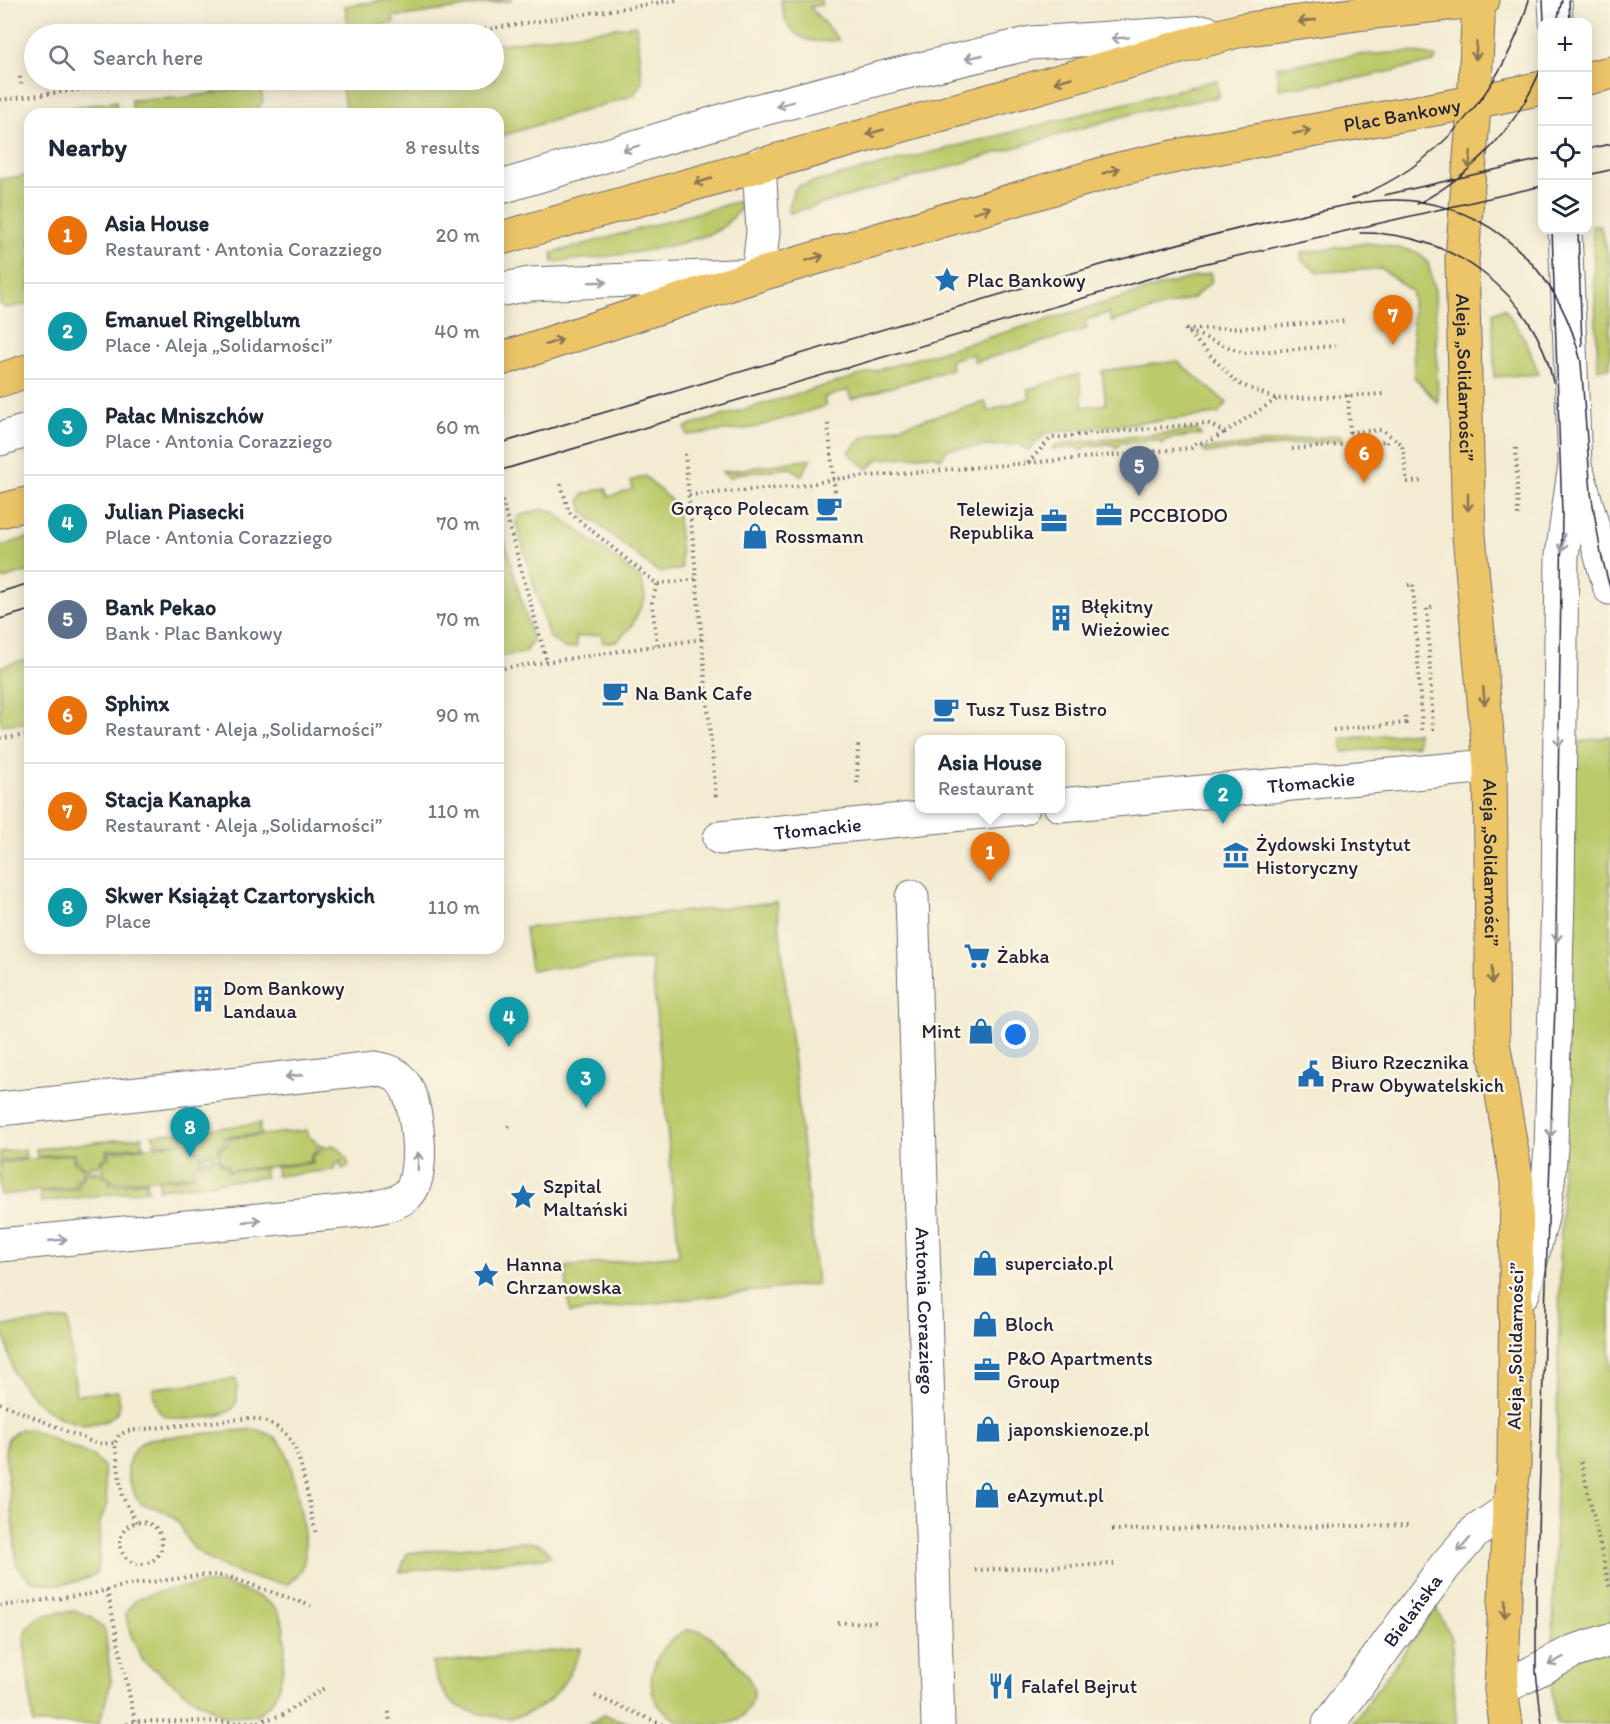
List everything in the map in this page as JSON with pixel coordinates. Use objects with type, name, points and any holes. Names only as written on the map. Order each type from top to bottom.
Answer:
[{"type":"main road","points":[[504,237],[1241,30],[1480,0]]},
{"type":"main road","name":"Aleja „Solidarności”","points":[[1480,0],[1462,259],[1469,535],[1490,766],[1493,1042],[1517,1182],[1514,1466],[1509,1509],[1501,1689],[1506,1724]]},
{"type":"main road","points":[[1592,77],[1610,73]]},
{"type":"main road","name":"Plac Bankowy","points":[[504,358],[758,274],[1119,169],[1204,150],[1538,89]]},
{"type":"main road","points":[[0,380],[24,372]]},
{"type":"main road","points":[[0,511],[24,505]]},
{"type":"street","points":[[1555,0],[1556,18]]},
{"type":"street","points":[[504,186],[748,113],[890,76],[1031,44],[1241,30]]},
{"type":"street","points":[[504,289],[530,285],[758,274],[763,232],[759,164]]},
{"type":"street","points":[[1515,1339],[1523,1292],[1542,1217],[1551,1148],[1558,897],[1562,555],[1575,465],[1565,234]]},
{"type":"street","points":[[0,439],[24,432]]},
{"type":"street","points":[[1575,465],[1610,588]]},
{"type":"street","name":"Tłomackie","points":[[1065,805],[1490,766]]},
{"type":"street","name":"Tłomackie","points":[[720,838],[972,813]]},
{"type":"street","name":"Antonia Corazziego","points":[[912,897],[938,1724]]},
{"type":"street","points":[[0,1110],[375,1068],[395,1074],[408,1090],[414,1110],[419,1165],[415,1185],[406,1196],[363,1210],[0,1245]]},
{"type":"street","name":"Bielańska","points":[[1329,1724],[1445,1566],[1475,1532],[1509,1509]]},
{"type":"street","points":[[1501,1689],[1572,1652],[1610,1640]]},
{"type":"path","points":[[504,26],[676,0]]},
{"type":"path","points":[[20,77],[21,84]]},
{"type":"path","points":[[0,100],[78,90]]},
{"type":"path","points":[[1185,329],[1344,321]]},
{"type":"path","points":[[1185,329],[1243,353],[1335,346]]},
{"type":"path","points":[[1185,329],[1238,383],[1277,399],[1384,394]]},
{"type":"path","points":[[1348,395],[1350,432],[1382,430],[1402,444],[1407,482],[1426,481]]},
{"type":"path","points":[[689,495],[801,486],[834,479],[1029,464],[1191,448],[1196,443],[1208,442],[1277,399]]},
{"type":"path","points":[[1029,464],[1051,438],[1207,423],[1225,432]]},
{"type":"path","points":[[828,424],[836,503]]},
{"type":"path","points":[[1292,450],[1386,444],[1390,436]]},
{"type":"path","points":[[1191,448],[1195,454]]},
{"type":"path","points":[[1516,448],[1518,518]]},
{"type":"path","points":[[685,454],[720,838]]},
{"type":"path","points":[[561,484],[569,512],[657,584],[697,579]]},
{"type":"path","points":[[504,508],[548,662]]},
{"type":"path","points":[[657,584],[652,602],[657,646]]},
{"type":"path","points":[[1408,585],[1413,584],[1423,738]]},
{"type":"path","points":[[1434,736],[1427,608],[1439,607]]},
{"type":"path","points":[[504,668],[702,639]]},
{"type":"path","points":[[1333,730],[1406,723],[1406,714]]},
{"type":"path","points":[[0,738],[24,736]]},
{"type":"path","points":[[0,1403],[97,1444],[115,1443]]},
{"type":"path","points":[[136,1522],[122,1496],[115,1443],[119,1435],[126,1431],[249,1418],[262,1419],[274,1425],[288,1436],[298,1452],[316,1534]]},
{"type":"path","points":[[1581,1462],[1610,1589]]},
{"type":"path","points":[[136,1522],[147,1522],[156,1529],[161,1539],[161,1550],[155,1559],[145,1564],[133,1564],[124,1557],[120,1547],[120,1536],[126,1527],[136,1522]]},
{"type":"path","points":[[1112,1530],[1412,1525]]},
{"type":"path","points":[[970,1570],[1114,1564]]},
{"type":"path","points":[[0,1606],[91,1594],[127,1585],[206,1575],[227,1576],[310,1606]]},
{"type":"path","points":[[107,1590],[136,1721]]},
{"type":"path","points":[[838,1623],[878,1622]]},
{"type":"path","points":[[127,1724],[136,1721],[258,1722],[282,1715],[324,1688]]},
{"type":"path","points":[[594,1696],[662,1724]]},
{"type":"path","points":[[389,1712],[390,1724]]},
{"type":"green space","points":[[387,0],[513,0],[398,17],[397,15],[393,16],[394,23],[388,24],[347,24],[345,6]]},
{"type":"green space","points":[[781,0],[821,0],[822,5],[810,7],[839,40],[816,41],[799,36],[787,22]]},
{"type":"green space","points":[[636,25],[642,82],[633,96],[504,135],[504,108],[345,108],[342,90],[504,90],[504,44]]},
{"type":"green space","points":[[1409,52],[1434,56],[1436,59],[1434,62],[1359,78],[1279,89],[1276,67],[1356,55]]},
{"type":"green space","points":[[1217,80],[1219,97],[1139,112],[788,212],[793,191],[799,186]]},
{"type":"green space","points":[[233,90],[261,90],[263,101],[258,108],[132,108],[131,100],[180,98]]},
{"type":"green space","points":[[116,101],[117,108],[70,108]]},
{"type":"green space","points":[[24,176],[24,305],[5,308],[0,304],[0,179]]},
{"type":"green space","points":[[739,201],[743,206],[720,229],[711,234],[634,253],[553,262],[552,253]]},
{"type":"green space","points":[[1592,225],[1600,225],[1610,262],[1610,368],[1598,369]]},
{"type":"green space","points":[[1366,243],[1417,252],[1428,263],[1435,291],[1438,403],[1414,377],[1412,292],[1382,269],[1319,272],[1302,261],[1301,253]]},
{"type":"green space","points":[[1210,273],[1212,281],[1193,298],[1111,322],[1109,313],[1085,320],[1087,329],[975,362],[973,354],[950,360],[952,369],[851,399],[848,390],[824,398],[826,406],[753,428],[687,435],[685,427]]},
{"type":"green space","points":[[1504,308],[1526,341],[1539,374],[1494,377],[1493,313]]},
{"type":"green space","points":[[1177,361],[1227,403],[1218,414],[1046,433],[1028,451],[1020,444],[947,449],[941,459],[934,455],[878,459],[868,469],[848,453],[863,437],[985,402],[988,411],[1030,398],[1028,389],[1079,374],[1083,407],[1106,404],[1102,371]]},
{"type":"green space","points":[[1197,430],[1201,435],[1167,439],[1162,444],[1157,440],[1121,443],[1116,448],[1111,444],[1087,446],[1082,451],[1078,447],[1052,449],[1057,444]]},
{"type":"green space","points":[[1341,435],[1343,440],[1206,453],[1202,449]]},
{"type":"green space","points":[[811,459],[801,476],[792,468],[736,474],[730,478],[722,472]]},
{"type":"green space","points":[[645,476],[677,506],[682,569],[658,572],[583,512],[580,500],[584,494],[606,488],[609,497],[633,489],[631,481]]},
{"type":"green space","points":[[544,509],[554,512],[642,580],[645,599],[631,627],[617,641],[603,643],[601,634],[576,637],[577,647],[566,649],[549,637],[516,523],[519,516]]},
{"type":"green space","points":[[24,539],[24,573],[0,580],[0,546]]},
{"type":"green space","points":[[504,539],[533,641],[524,653],[504,656]]},
{"type":"green space","points":[[24,660],[24,723],[2,725],[0,667]]},
{"type":"green space","points":[[1417,732],[1417,745],[1343,752],[1341,739]]},
{"type":"green space","points":[[1610,736],[1610,1724],[1556,1724],[1552,1691],[1570,744]]},
{"type":"green space","points":[[777,902],[817,1284],[570,1313],[565,1267],[679,1255],[651,959],[531,970],[525,928]]},
{"type":"green space","points":[[261,1123],[259,1129],[262,1134],[223,1137],[224,1145],[220,1146],[216,1154],[207,1153],[207,1156],[202,1156],[201,1152],[192,1147],[192,1141],[190,1141],[191,1148],[201,1156],[200,1163],[193,1168],[193,1175],[112,1183],[110,1177],[110,1186],[148,1181],[146,1187],[149,1190],[41,1202],[40,1193],[78,1189],[78,1182],[83,1179],[85,1172],[90,1171],[90,1174],[94,1174],[93,1171],[98,1171],[103,1177],[109,1178],[102,1173],[102,1161],[109,1158],[108,1152],[181,1143],[154,1144],[155,1139],[152,1135]]},
{"type":"green space","points":[[307,1130],[308,1136],[318,1143],[317,1150],[311,1156],[311,1162],[229,1171],[228,1165],[222,1163],[219,1158],[219,1150],[227,1145],[226,1139]]},
{"type":"green space","points":[[143,1137],[141,1141],[144,1146],[106,1150],[107,1156],[100,1161],[99,1167],[91,1165],[89,1169],[75,1160],[75,1153],[37,1157],[36,1149]]},
{"type":"green space","points":[[331,1145],[342,1152],[349,1166],[342,1169],[340,1163],[342,1160],[334,1165],[334,1170],[276,1176],[275,1167],[313,1163],[312,1156],[320,1151],[320,1146],[326,1148]]},
{"type":"green space","points":[[25,1149],[26,1158],[0,1161],[0,1152]]},
{"type":"green space","points":[[73,1154],[73,1161],[84,1168],[83,1176],[75,1181],[76,1187],[0,1195],[0,1163]]},
{"type":"green space","points":[[211,1157],[218,1158],[222,1165],[226,1166],[228,1172],[266,1168],[264,1173],[266,1177],[158,1189],[160,1185],[158,1180],[195,1177],[195,1170],[201,1166],[202,1160],[211,1161]]},
{"type":"green space","points":[[68,1319],[76,1395],[118,1391],[120,1405],[116,1414],[106,1421],[84,1425],[63,1419],[45,1409],[28,1393],[14,1374],[2,1326]]},
{"type":"green space","points":[[236,1379],[236,1404],[229,1411],[211,1417],[188,1419],[168,1417],[160,1412],[155,1402],[153,1388]]},
{"type":"green space","points":[[20,1429],[32,1430],[95,1457],[104,1467],[107,1505],[100,1522],[97,1573],[90,1577],[64,1584],[39,1582],[31,1579],[17,1566],[5,1450],[8,1438]]},
{"type":"green space","points":[[254,1429],[265,1432],[281,1444],[286,1452],[295,1483],[305,1552],[302,1569],[288,1584],[240,1573],[206,1557],[191,1545],[178,1522],[169,1514],[141,1504],[131,1487],[129,1478],[129,1460],[139,1445],[148,1439]]},
{"type":"green space","points":[[521,1542],[539,1544],[551,1557],[400,1572],[407,1553]]},
{"type":"green space","points":[[222,1583],[248,1592],[273,1606],[283,1626],[285,1653],[280,1682],[271,1703],[257,1715],[224,1716],[194,1699],[143,1661],[130,1633],[125,1613],[138,1599],[157,1592]]},
{"type":"green space","points":[[1436,1608],[1452,1638],[1456,1724],[1352,1724]]},
{"type":"green space","points":[[76,1611],[90,1616],[105,1630],[111,1681],[102,1715],[98,1724],[33,1724],[24,1639],[27,1630],[31,1623],[43,1616]]},
{"type":"green space","points":[[686,1630],[700,1631],[715,1641],[747,1676],[754,1692],[749,1708],[737,1720],[719,1724],[682,1721],[673,1718],[661,1708],[654,1697],[651,1684],[657,1659],[674,1638]]},
{"type":"green space","points":[[581,1648],[570,1672],[547,1702],[533,1711],[510,1718],[478,1713],[454,1704],[440,1687],[432,1663]]},
{"type":"green space","points":[[603,1715],[633,1724],[588,1724]]},
{"type":"tram line","points":[[1351,199],[1383,185],[1412,167],[1439,146],[1463,121],[1485,93],[1503,64],[1518,33],[1529,0]]},
{"type":"tram line","points":[[1543,0],[1544,18]]},
{"type":"tram line","points":[[1558,18],[1562,0]]},
{"type":"tram line","points":[[1569,0],[1570,18]]},
{"type":"tram line","points":[[1417,204],[1457,178],[1492,146],[1521,108],[1539,72]]},
{"type":"tram line","points":[[1592,148],[1610,144]]},
{"type":"tram line","points":[[1385,195],[1538,160]]},
{"type":"tram line","points":[[1592,174],[1610,170]]},
{"type":"tram line","points":[[504,469],[1185,268],[1538,187]]},
{"type":"tram line","points":[[504,442],[1052,279],[1171,246],[1322,210],[1372,201],[1421,202],[1451,209],[1479,221],[1504,237],[1526,257],[1545,280],[1560,305],[1581,362],[1591,493],[1601,554],[1610,588]]},
{"type":"tram line","points":[[1360,233],[1393,235],[1425,242],[1455,255],[1483,273],[1508,295],[1528,321],[1543,350],[1553,382]]},
{"type":"tram line","points":[[1542,1724],[1536,1672],[1536,1594],[1555,1004],[1562,513],[1552,234]]},
{"type":"tram line","points":[[1578,234],[1582,346]]},
{"type":"tram line","points":[[0,592],[24,585]]},
{"type":"tram line","points":[[0,619],[24,612]]},
{"type":"place","name":"Plac Bankowy","points":[[947,280]]},
{"type":"place","name":"Stacja Kanapka","points":[[1393,345]]},
{"type":"place","name":"Sphinx","points":[[1364,483]]},
{"type":"place","name":"Bank Pekao","points":[[1139,496]]},
{"type":"place","name":"Gorąco Polecam","points":[[829,508]]},
{"type":"place","name":"PCCBIODO","points":[[1109,515]]},
{"type":"place","name":"Telewizja Republika","points":[[1054,521]]},
{"type":"place","name":"Rossmann","points":[[755,536]]},
{"type":"place","name":"Błękitny Wieżowiec","points":[[1061,618]]},
{"type":"place","name":"Na Bank Cafe","points":[[615,693]]},
{"type":"place","name":"Tusz Tusz Bistro","points":[[946,709]]},
{"type":"place","name":"Emanuel Ringelblum","points":[[1223,824]]},
{"type":"place","name":"Żydowski Instytut Historyczny","points":[[1236,855]]},
{"type":"place","name":"Asia House","points":[[990,882]]},
{"type":"place","name":"Żabka","points":[[977,956]]},
{"type":"place","name":"Dom Bankowy Landaua","points":[[203,999]]},
{"type":"place","name":"Mint","points":[[981,1031]]},
{"type":"place","name":"Julian Piasecki","points":[[509,1047]]},
{"type":"place","name":"Biuro Rzecznika Praw Obywatelskich","points":[[1311,1074]]},
{"type":"place","name":"Pałac Mniszchów","points":[[586,1108]]},
{"type":"place","name":"Skwer Książąt Czartoryskich","points":[[190,1157]]},
{"type":"place","name":"Szpital Maltański","points":[[523,1197]]},
{"type":"place","name":"superciało.pl","points":[[985,1263]]},
{"type":"place","name":"Hanna Chrzanowska","points":[[486,1275]]},
{"type":"place","name":"Bloch","points":[[985,1324]]},
{"type":"place","name":"P&O Apartments Group","points":[[987,1370]]},
{"type":"place","name":"japonskienoze.pl","points":[[988,1429]]},
{"type":"place","name":"eAzymut.pl","points":[[987,1495]]},
{"type":"place","name":"Falafel Bejrut","points":[[1001,1686]]}]
